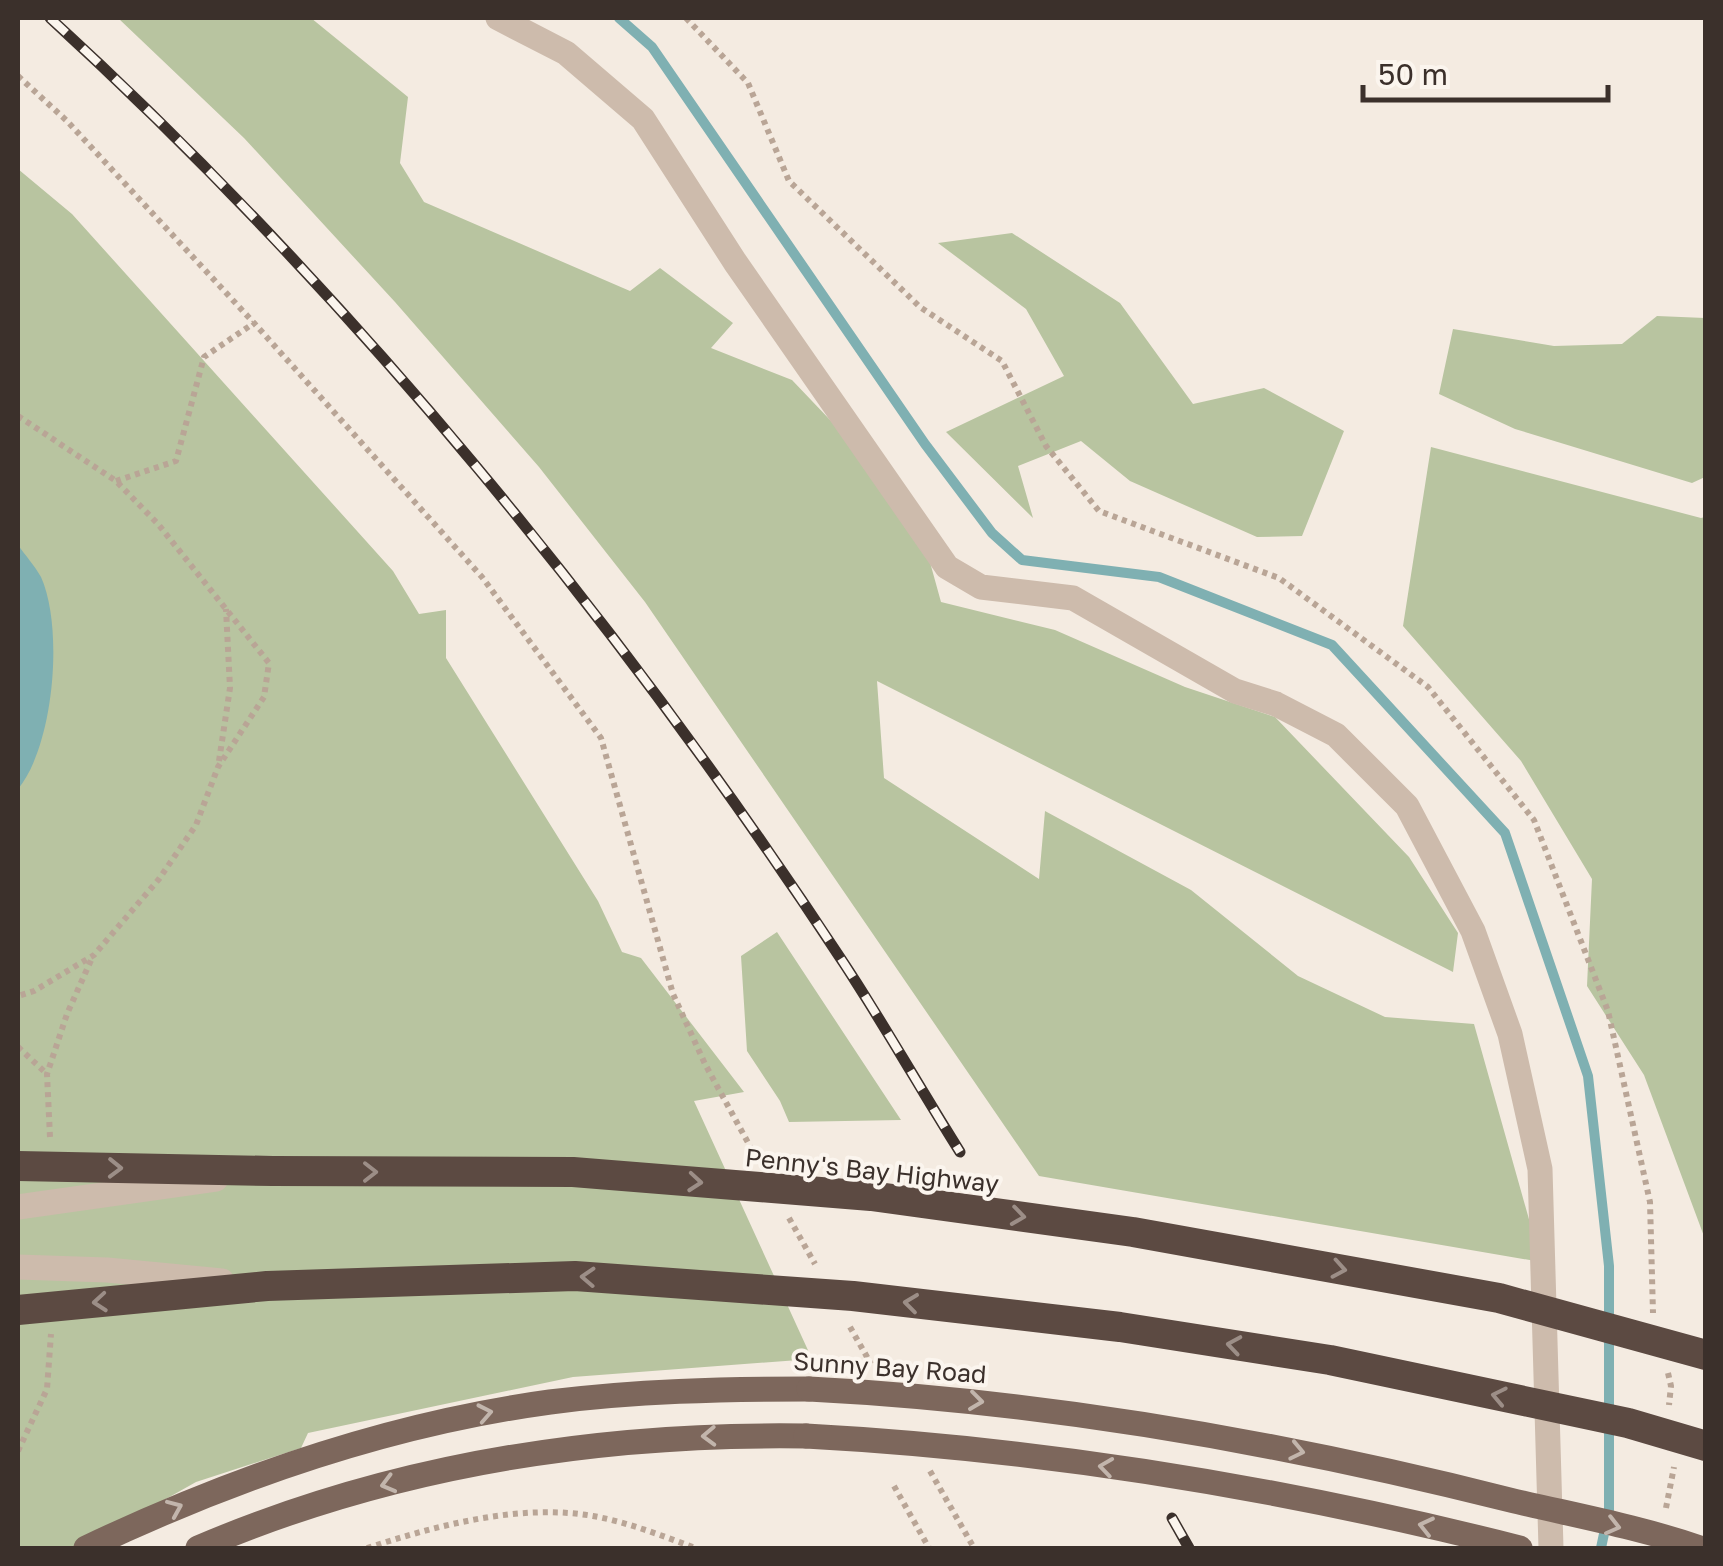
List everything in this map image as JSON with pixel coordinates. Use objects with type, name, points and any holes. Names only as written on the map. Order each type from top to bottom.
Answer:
[{"type":"highway","name":"Penny's Bay Highway","points":[[18,1166],[573,1172],[871,1196],[1133,1232],[1499,1298],[1706,1355]]},
{"type":"highway","points":[[18,1310],[267,1286],[576,1276],[853,1296],[1120,1327],[1314,1358],[1628,1423],[1706,1446]]},
{"type":"main road","name":"Sunny Bay Road","points":[[86,1548],[174,1508],[273,1470],[419,1427],[492,1412],[631,1393],[808,1389],[966,1400],[1256,1443],[1401,1472],[1700,1548]]},
{"type":"main road","points":[[198,1548],[312,1505],[425,1474],[510,1457],[684,1436],[806,1436],[1009,1452],[1128,1470],[1358,1511],[1520,1548]]},
{"type":"lane","points":[[498,18],[566,52],[643,120],[734,262],[947,567],[981,588],[1073,598],[1235,690],[1291,711],[1336,735],[1406,806],[1473,931],[1510,1034],[1540,1168],[1551,1548]]},
{"type":"lane","points":[[18,1207],[273,1171]]},
{"type":"lane","points":[[18,1267],[107,1270],[267,1286]]},
{"type":"path","points":[[686,18],[748,83],[788,181],[920,308],[1002,361],[1046,446],[1100,511],[1279,578],[1428,687],[1534,820],[1608,1011],[1650,1202],[1653,1314]]},
{"type":"path","points":[[18,76],[67,121],[482,576],[601,738],[674,994],[704,1064],[762,1169]]},
{"type":"path","points":[[116,481],[176,461],[204,357],[254,323]]},
{"type":"path","points":[[18,416],[116,481],[158,524],[269,663],[264,696],[218,767]]},
{"type":"path","points":[[18,996],[94,955],[159,879],[196,825],[218,767],[230,688],[226,608]]},
{"type":"path","points":[[18,1047],[48,1074]]},
{"type":"path","points":[[782,1204],[820,1274]]},
{"type":"path","points":[[850,1326],[878,1378]]},
{"type":"path","points":[[927,1466],[974,1548]]},
{"type":"path","points":[[894,1486],[929,1548]]},
{"type":"path","points":[[367,1548],[428,1528],[476,1518],[539,1514],[591,1516],[695,1548]]},
{"type":"green space","points":[[118,18],[311,18],[408,97],[400,163],[424,202],[630,291],[660,268],[733,323],[711,348],[792,380],[852,443],[928,555],[941,602],[1055,630],[1185,687],[1275,717],[1409,857],[1458,933],[1453,972],[877,681],[884,778],[1039,879],[1045,811],[1191,890],[1298,976],[1385,1017],[1474,1024],[1541,1262],[1039,1176],[645,602],[539,467],[244,138]]},
{"type":"green space","points":[[18,169],[72,214],[393,571],[419,614],[446,610],[446,658],[598,901],[622,952],[641,958],[744,1092],[694,1101],[812,1359],[573,1377],[308,1433],[301,1448],[196,1482],[79,1548],[18,1548]]},
{"type":"green space","points":[[1012,233],[1120,303],[1193,404],[1264,388],[1344,431],[1302,536],[1257,537],[1130,481],[1081,441],[1018,466],[1033,518],[946,432],[1064,376],[1026,309],[938,243]]},
{"type":"green space","points":[[1657,316],[1705,318],[1705,477],[1692,483],[1515,429],[1439,394],[1453,329],[1554,346],[1622,344]]},
{"type":"green space","points":[[1431,447],[1705,517],[1705,1239],[1644,1075],[1587,986],[1592,879],[1521,761],[1403,626]]},
{"type":"green space","points":[[777,932],[901,1120],[789,1122],[747,1051],[741,956]]},
{"type":"water","points":[[18,545],[41,577],[48,599],[53,655],[52,686],[40,745],[18,789]]},
{"type":"waterway","points":[[619,18],[652,47],[925,444],[992,533],[1022,560],[1159,577],[1332,645],[1505,833],[1588,1076],[1609,1266],[1609,1510],[1601,1548]]},
{"type":"railway","points":[[50,18],[270,234],[375,349],[574,588],[759,838],[860,988],[960,1152]]},
{"type":"railway","points":[[1172,1518],[1189,1548]]}]
